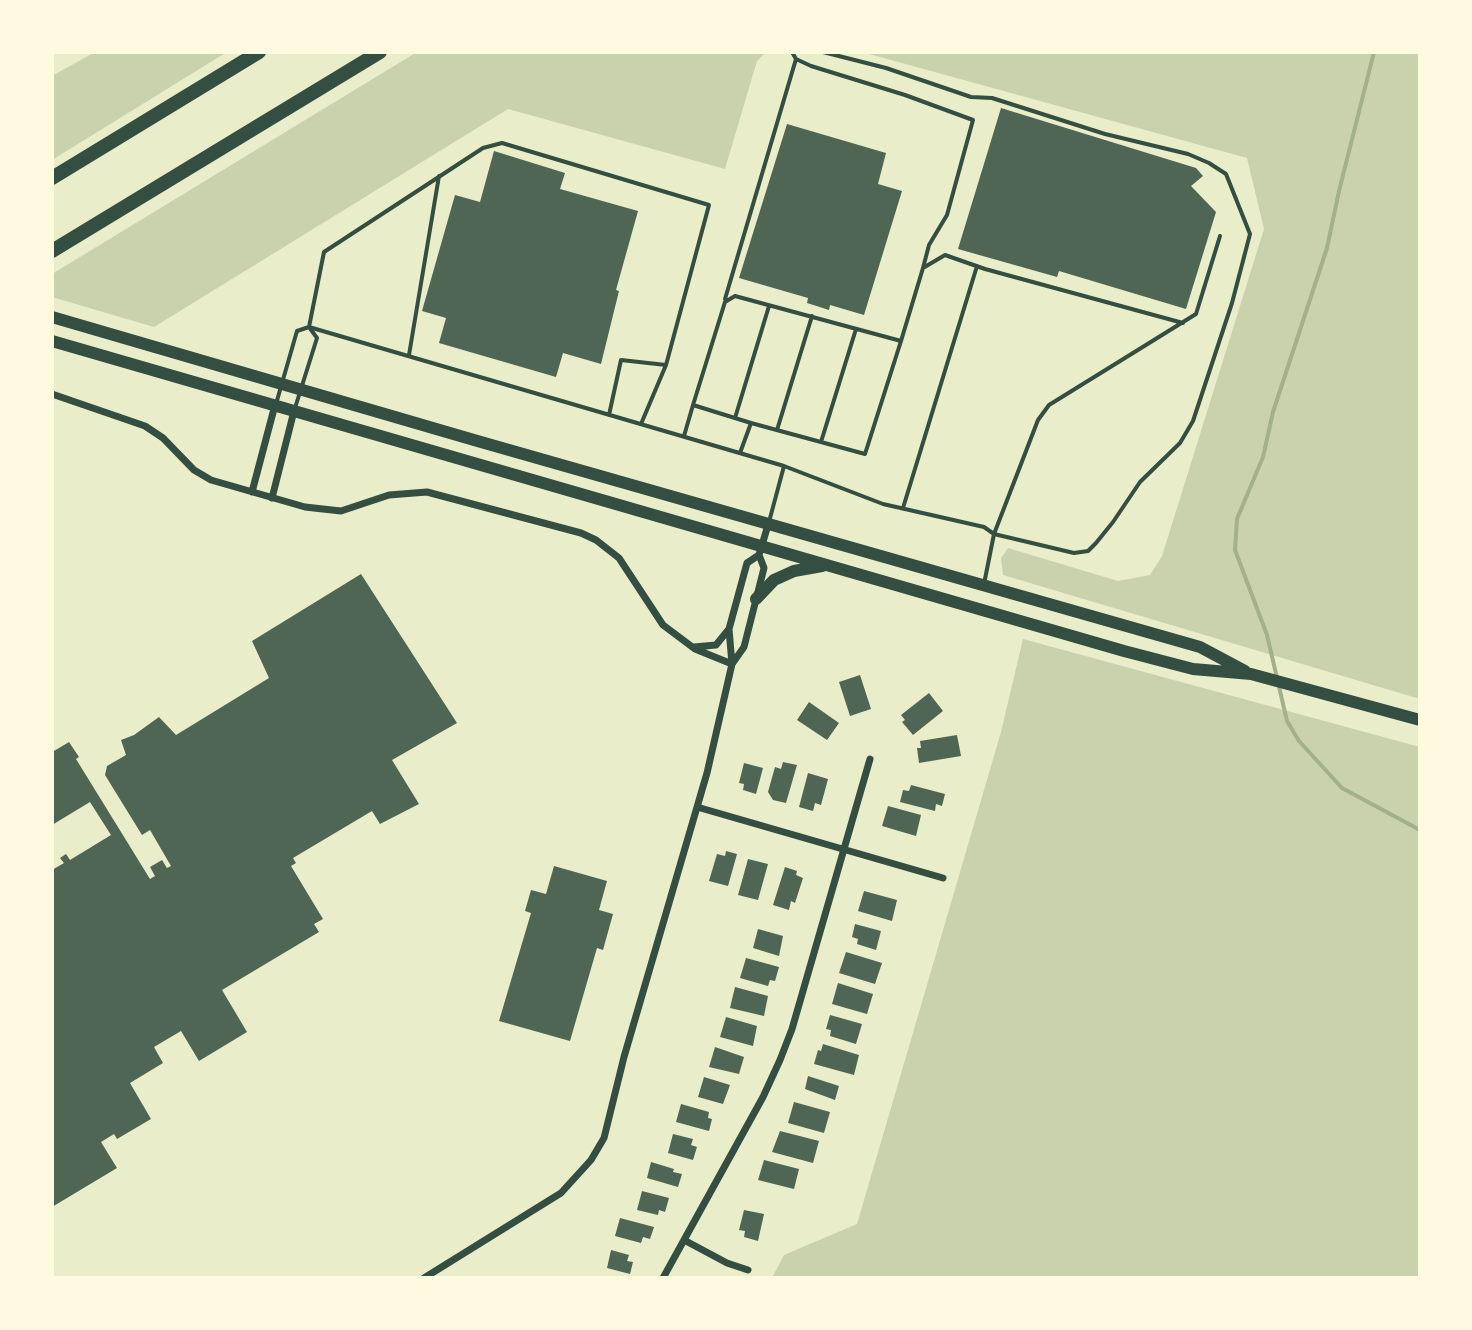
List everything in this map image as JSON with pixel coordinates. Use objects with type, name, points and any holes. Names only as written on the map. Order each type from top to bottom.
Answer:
[{"type":"highway","points":[[52,178],[259,52]]},
{"type":"highway","points":[[52,251],[380,52]]},
{"type":"main road","points":[[52,317],[1200,647],[1251,674]]},
{"type":"main road","points":[[52,341],[760,551],[824,565],[1193,669],[1251,674],[1420,720]]},
{"type":"main road","points":[[756,599],[774,580],[794,571],[824,565]]},
{"type":"street","points":[[52,394],[145,426],[163,438],[199,474],[313,509],[336,511],[395,494],[427,492],[581,533],[619,558],[656,616],[692,647],[732,664]]},
{"type":"street","points":[[252,492],[275,405]]},
{"type":"street","points":[[272,498],[294,411]]},
{"type":"street","points":[[424,1278],[556,1197],[577,1177],[607,1131],[624,1057],[697,807],[732,664],[729,629],[747,563],[760,551],[768,525]]},
{"type":"street","points":[[732,664],[744,647],[764,568],[760,551]]},
{"type":"street","points":[[692,647],[712,647],[729,629]]},
{"type":"street","points":[[663,1278],[763,1097],[780,1060],[792,1029],[870,759]]},
{"type":"street","points":[[697,807],[943,878]]},
{"type":"street","points":[[684,1240],[727,1263],[748,1270]]},
{"type":"lane","points":[[693,405],[865,454],[929,245],[947,215],[973,120],[796,59],[792,52]]},
{"type":"lane","points":[[275,405],[297,331],[309,327],[784,466],[883,504],[984,527],[994,534],[1080,553],[1088,551],[1105,533],[1140,482],[1180,443],[1193,421],[1232,303],[1250,234],[1226,174],[1188,154],[1105,134],[992,98],[971,97],[886,68],[823,52]]},
{"type":"lane","points":[[684,436],[796,59]]},
{"type":"lane","points":[[294,411],[317,338],[309,327],[324,252],[483,148],[502,143],[709,205],[666,365],[641,424]]},
{"type":"lane","points":[[408,356],[439,176]]},
{"type":"lane","points":[[983,587],[994,534],[1038,420],[1049,405],[1196,314],[1220,236]]},
{"type":"lane","points":[[923,268],[945,255],[1183,323]]},
{"type":"lane","points":[[903,508],[977,266]]},
{"type":"lane","points":[[725,302],[735,296],[901,341]]},
{"type":"lane","points":[[735,418],[770,305]]},
{"type":"lane","points":[[777,430],[812,316]]},
{"type":"lane","points":[[821,442],[856,329]]},
{"type":"lane","points":[[609,415],[621,360],[666,365]]},
{"type":"lane","points":[[740,453],[751,423]]},
{"type":"lane","points":[[768,525],[784,466]]},
{"type":"green space","points":[[95,52],[227,52],[52,160],[52,76]]},
{"type":"green space","points":[[417,52],[766,52],[757,61],[725,169],[508,109],[154,327],[52,297],[52,274]]},
{"type":"green space","points":[[862,52],[1420,52],[1420,699],[1003,575],[1001,558],[1008,548],[1118,581],[1150,575],[1162,556],[1264,229],[1247,158]]},
{"type":"green space","points":[[1023,639],[1420,747],[1420,1278],[772,1278],[784,1255],[857,1224],[1001,732]]},
{"type":"building","points":[[1001,108],[1196,168],[1203,176],[1191,186],[1216,212],[1186,309],[1059,271],[1057,277],[958,249]]},
{"type":"building","points":[[787,124],[886,153],[878,184],[902,191],[864,315],[830,305],[829,310],[807,303],[808,298],[739,278]]},
{"type":"building","points":[[494,151],[565,173],[560,189],[638,211],[616,290],[619,291],[601,364],[563,353],[556,377],[439,343],[446,318],[422,311],[455,195],[480,202]]},
{"type":"building","points":[[361,574],[457,723],[392,760],[419,804],[380,824],[372,811],[293,858],[296,863],[291,866],[323,919],[314,924],[319,932],[222,990],[247,1032],[199,1061],[181,1031],[154,1047],[163,1063],[130,1083],[151,1119],[117,1139],[114,1134],[101,1142],[117,1168],[52,1207],[52,870],[64,863],[60,858],[66,854],[70,860],[111,835],[90,802],[52,825],[54,751],[69,742],[79,757],[76,759],[150,879],[155,876],[150,867],[162,860],[167,868],[171,866],[150,830],[142,835],[105,775],[107,766],[126,755],[121,740],[134,735],[159,717],[176,735],[269,678],[252,641]]},
{"type":"building","points":[[860,675],[871,709],[850,716],[839,682]]},
{"type":"building","points":[[929,693],[943,711],[913,735],[902,722],[905,720],[901,715]]},
{"type":"building","points":[[809,702],[839,723],[827,740],[797,720]]},
{"type":"building","points":[[957,735],[961,756],[919,763],[917,748],[921,748],[920,741]]},
{"type":"building","points":[[783,762],[797,765],[786,803],[773,800],[768,792],[775,767],[781,769]]},
{"type":"building","points":[[744,763],[763,768],[756,794],[743,790],[744,784],[739,783]]},
{"type":"building","points":[[808,773],[828,779],[821,805],[815,803],[813,811],[799,807]]},
{"type":"building","points":[[911,785],[945,794],[942,806],[936,804],[935,811],[900,802],[903,790],[909,791]]},
{"type":"building","points":[[888,806],[921,815],[916,836],[882,826]]},
{"type":"building","points":[[726,851],[737,854],[728,886],[709,881],[717,854],[725,856]]},
{"type":"building","points":[[748,859],[768,864],[758,900],[738,895]]},
{"type":"building","points":[[554,866],[607,881],[599,910],[613,914],[603,950],[597,948],[570,1041],[499,1021],[531,913],[525,911],[531,890],[546,894]]},
{"type":"building","points":[[785,867],[797,871],[796,875],[803,878],[795,903],[791,901],[789,910],[773,905]]},
{"type":"building","points":[[864,891],[897,900],[892,921],[858,911]]},
{"type":"building","points":[[855,924],[881,931],[876,950],[857,944],[858,939],[852,937]]},
{"type":"building","points":[[758,929],[783,936],[779,956],[753,948]]},
{"type":"building","points":[[846,952],[882,963],[875,984],[839,973]]},
{"type":"building","points":[[746,958],[779,967],[775,981],[770,980],[768,986],[740,978]]},
{"type":"building","points":[[838,983],[873,994],[867,1014],[832,1004]]},
{"type":"building","points":[[735,987],[768,996],[764,1016],[730,1008]]},
{"type":"building","points":[[830,1015],[862,1024],[856,1044],[830,1036],[831,1030],[826,1029]]},
{"type":"building","points":[[726,1017],[757,1026],[753,1046],[720,1037]]},
{"type":"building","points":[[823,1044],[859,1055],[854,1075],[814,1064]]},
{"type":"building","points":[[715,1047],[744,1057],[739,1074],[709,1067]]},
{"type":"building","points":[[808,1076],[839,1086],[835,1100],[805,1089]]},
{"type":"building","points":[[704,1077],[730,1085],[723,1104],[698,1097]]},
{"type":"building","points":[[794,1102],[830,1112],[824,1133],[788,1123]]},
{"type":"building","points":[[681,1104],[709,1112],[708,1118],[712,1119],[709,1131],[676,1122]]},
{"type":"building","points":[[780,1131],[819,1141],[813,1163],[772,1152]]},
{"type":"building","points":[[673,1134],[693,1139],[691,1145],[697,1147],[693,1160],[668,1153]]},
{"type":"building","points":[[764,1160],[799,1169],[794,1189],[758,1180]]},
{"type":"building","points":[[651,1162],[682,1174],[678,1187],[647,1178]]},
{"type":"building","points":[[642,1191],[669,1198],[665,1212],[659,1210],[658,1215],[637,1210]]},
{"type":"building","points":[[744,1210],[764,1214],[758,1241],[744,1237],[745,1231],[739,1230]]},
{"type":"building","points":[[620,1218],[654,1227],[650,1239],[643,1237],[641,1243],[615,1236]]},
{"type":"building","points":[[611,1250],[629,1255],[627,1261],[633,1262],[630,1274],[607,1268]]},
{"type":"waterway","points":[[1374,52],[1327,248],[1273,412],[1263,457],[1237,519],[1235,550],[1267,635],[1287,721],[1299,741],[1342,788],[1420,830]]}]
